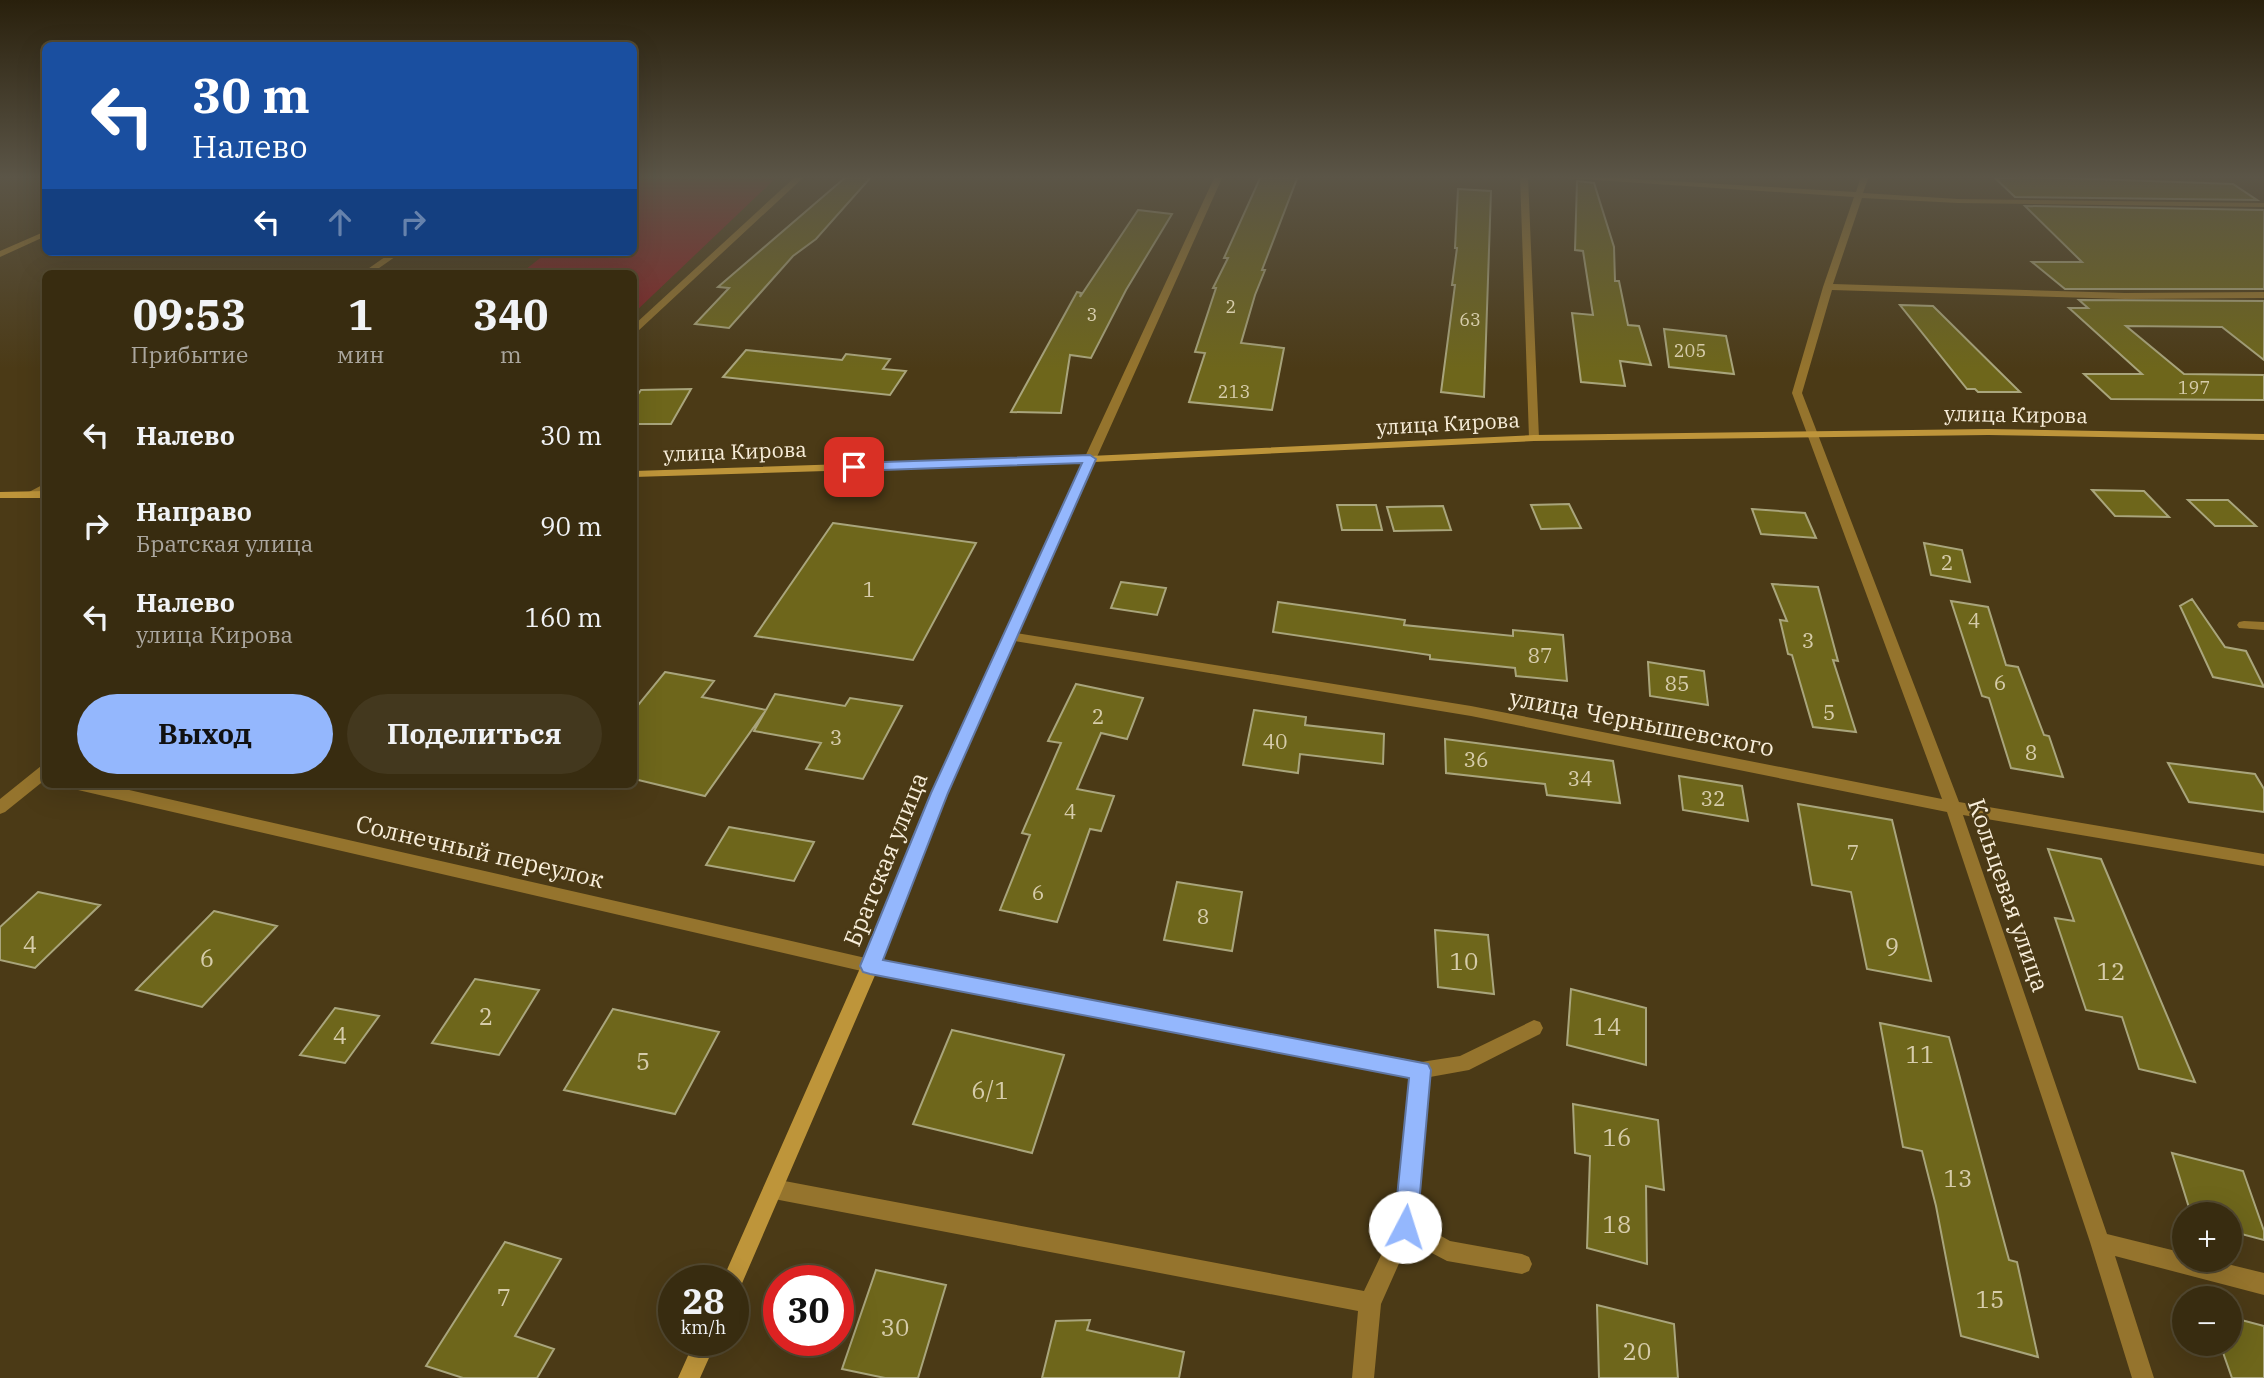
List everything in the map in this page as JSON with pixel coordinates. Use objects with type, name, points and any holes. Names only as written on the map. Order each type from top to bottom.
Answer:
[{"type":"main road","name":"улица Кирова","points":[[637,474],[1090,459],[1534,438],[1988,432],[2264,437]]},
{"type":"main road","name":"Братская улица","points":[[740,1265],[870,966],[939,793],[1090,459]]},
{"type":"main road","points":[[0,495],[39,494]]},
{"type":"main road","points":[[689,1378],[699,1356]]},
{"type":"street","points":[[0,254],[30,240]]},
{"type":"street","points":[[637,327],[731,240]]},
{"type":"street","points":[[1090,459],[1190,240]]},
{"type":"street","points":[[1526,240],[1534,438]]},
{"type":"street","name":"Кольцевая улица","points":[[1842,240],[1797,393],[1953,807],[2100,1242],[2143,1378]]},
{"type":"street","points":[[371,270],[392,256]]},
{"type":"street","points":[[1828,286],[2125,296],[2264,295]]},
{"type":"street","points":[[2244,625],[2264,626]]},
{"type":"street","name":"улица Чернышевского","points":[[1009,636],[1471,711],[1953,807],[2264,860]]},
{"type":"street","points":[[0,808],[42,775]]},
{"type":"street","name":"Солнечный переулок","points":[[95,788],[870,966],[1421,1070],[1462,1064],[1534,1028]]},
{"type":"street","points":[[1363,1378],[1370,1303],[1405,1227],[1421,1070]]},
{"type":"street","points":[[774,1189],[1370,1303]]},
{"type":"street","points":[[1405,1227],[1447,1251],[1522,1264]]},
{"type":"street","points":[[2100,1242],[2264,1284]]},
{"type":"shaded area","points":[[637,240],[710,240],[637,310],[637,270],[525,270],[543,256],[637,256]]},
{"type":"building","points":[[772,240],[814,240],[793,256],[729,328],[695,324],[729,288],[718,287]]},
{"type":"building","points":[[1118,240],[1156,240],[1126,290],[1091,358],[1070,355],[1061,413],[1011,412],[1077,292],[1081,293],[1080,297]]},
{"type":"building","points":[[1232,240],[1273,240],[1241,343],[1284,348],[1272,410],[1189,402],[1205,353],[1195,352],[1216,288],[1213,288],[1228,258],[1224,258]]},
{"type":"building","points":[[1455,240],[1489,240],[1484,397],[1441,392],[1455,285],[1452,285]]},
{"type":"building","points":[[1575,240],[1612,240],[1615,281],[1619,281],[1628,325],[1639,326],[1651,365],[1620,361],[1625,386],[1581,382],[1572,313],[1593,315],[1583,251],[1575,250]]},
{"type":"building","points":[[2060,240],[2264,240],[2264,289],[2065,289],[2032,262],[2082,262]]},
{"type":"building","points":[[2079,300],[2264,301],[2264,360],[2222,327],[2126,326],[2184,374],[2264,375],[2264,400],[2111,399],[2084,374],[2142,374],[2069,308],[2088,308]]},
{"type":"building","points":[[1900,305],[1933,306],[2020,392],[1978,392],[1975,389],[1967,389]]},
{"type":"building","points":[[1664,329],[1726,336],[1734,374],[1669,367]]},
{"type":"building","points":[[746,350],[842,360],[846,354],[890,359],[883,369],[906,371],[890,395],[723,377]]},
{"type":"building","points":[[691,389],[671,424],[637,424],[637,396],[641,390]]},
{"type":"building","points":[[2092,490],[2144,491],[2169,517],[2115,516]]},
{"type":"building","points":[[2188,500],[2228,500],[2256,526],[2215,526]]},
{"type":"building","points":[[1569,504],[1581,528],[1541,529],[1531,505]]},
{"type":"building","points":[[1337,505],[1376,505],[1382,530],[1342,530]]},
{"type":"building","points":[[1443,506],[1451,530],[1394,531],[1387,507]]},
{"type":"building","points":[[1752,509],[1805,513],[1816,538],[1761,534]]},
{"type":"building","points":[[833,523],[976,543],[913,660],[755,636]]},
{"type":"building","points":[[1924,543],[1962,550],[1970,582],[1931,575]]},
{"type":"building","points":[[1121,582],[1166,588],[1157,615],[1111,608]]},
{"type":"building","points":[[1772,584],[1818,587],[1838,661],[1833,660],[1856,732],[1813,727],[1792,655],[1788,654],[1780,620],[1787,621]]},
{"type":"building","points":[[2192,599],[2225,647],[2246,651],[2264,687],[2213,677],[2180,606]]},
{"type":"building","points":[[1951,601],[1988,607],[2006,665],[2018,667],[2044,735],[2049,736],[2063,777],[2011,768],[1989,698],[1982,696]]},
{"type":"building","points":[[1278,602],[1405,620],[1404,625],[1513,636],[1513,630],[1563,635],[1567,681],[1516,676],[1515,668],[1430,659],[1430,655],[1273,632]]},
{"type":"building","points":[[1648,662],[1704,671],[1708,705],[1650,696]]},
{"type":"building","points":[[665,672],[714,681],[702,697],[766,710],[705,796],[637,780],[637,706]]},
{"type":"building","points":[[1076,684],[1143,698],[1127,739],[1101,733],[1077,789],[1114,796],[1101,831],[1090,829],[1057,922],[1000,910],[1030,835],[1022,833],[1061,743],[1048,741]]},
{"type":"building","points":[[775,694],[845,706],[850,698],[902,706],[863,779],[806,769],[821,743],[754,731]]},
{"type":"building","points":[[1254,710],[1306,717],[1305,725],[1384,734],[1383,764],[1300,754],[1298,773],[1243,765]]},
{"type":"building","points":[[1445,739],[1613,761],[1620,803],[1547,795],[1545,784],[1446,773]]},
{"type":"building","points":[[2168,763],[2255,774],[2264,789],[2264,812],[2189,802]]},
{"type":"building","points":[[1679,776],[1742,786],[1748,821],[1683,810]]},
{"type":"building","points":[[1798,804],[1892,820],[1931,981],[1867,969],[1851,892],[1812,885]]},
{"type":"building","points":[[729,827],[814,842],[794,881],[706,865]]},
{"type":"building","points":[[2048,849],[2101,859],[2195,1082],[2139,1069],[2122,1017],[2086,1010],[2055,918],[2074,921]]},
{"type":"building","points":[[1177,882],[1242,892],[1232,951],[1164,940]]},
{"type":"building","points":[[38,892],[100,905],[35,968],[0,960],[0,927]]},
{"type":"building","points":[[214,911],[277,926],[202,1007],[136,990]]},
{"type":"building","points":[[1435,930],[1488,935],[1494,994],[1438,987]]},
{"type":"building","points":[[475,979],[539,990],[499,1055],[432,1043]]},
{"type":"building","points":[[1571,989],[1646,1008],[1646,1065],[1567,1045]]},
{"type":"building","points":[[335,1008],[379,1016],[345,1063],[300,1055]]},
{"type":"building","points":[[613,1009],[719,1032],[675,1114],[564,1090]]},
{"type":"building","points":[[1880,1023],[1949,1037],[2009,1260],[2017,1262],[2038,1357],[1961,1336],[1936,1206],[1922,1151],[1903,1147]]},
{"type":"building","points":[[952,1030],[1064,1055],[1032,1153],[913,1124]]},
{"type":"building","points":[[1573,1104],[1658,1120],[1664,1190],[1646,1186],[1647,1264],[1587,1248],[1590,1156],[1575,1153]]},
{"type":"building","points":[[2172,1153],[2243,1171],[2264,1231],[2264,1240],[2242,1234],[2242,1202],[2187,1202]]},
{"type":"building","points":[[505,1242],[561,1259],[515,1336],[554,1349],[537,1378],[463,1378],[426,1366]]},
{"type":"building","points":[[876,1270],[946,1285],[918,1378],[885,1378],[842,1369],[846,1356],[854,1356],[854,1334]]},
{"type":"building","points":[[1597,1305],[1674,1324],[1678,1378],[1599,1378]]},
{"type":"building","points":[[1090,1320],[1087,1330],[1184,1352],[1179,1378],[1042,1378],[1056,1321]]},
{"type":"building","points":[[2242,1320],[2264,1326],[2264,1378],[2232,1378],[2224,1356],[2242,1356]]},
{"type":"route","points":[[854,467],[1090,459],[939,793],[870,966],[1421,1070],[1405,1227]]}]
